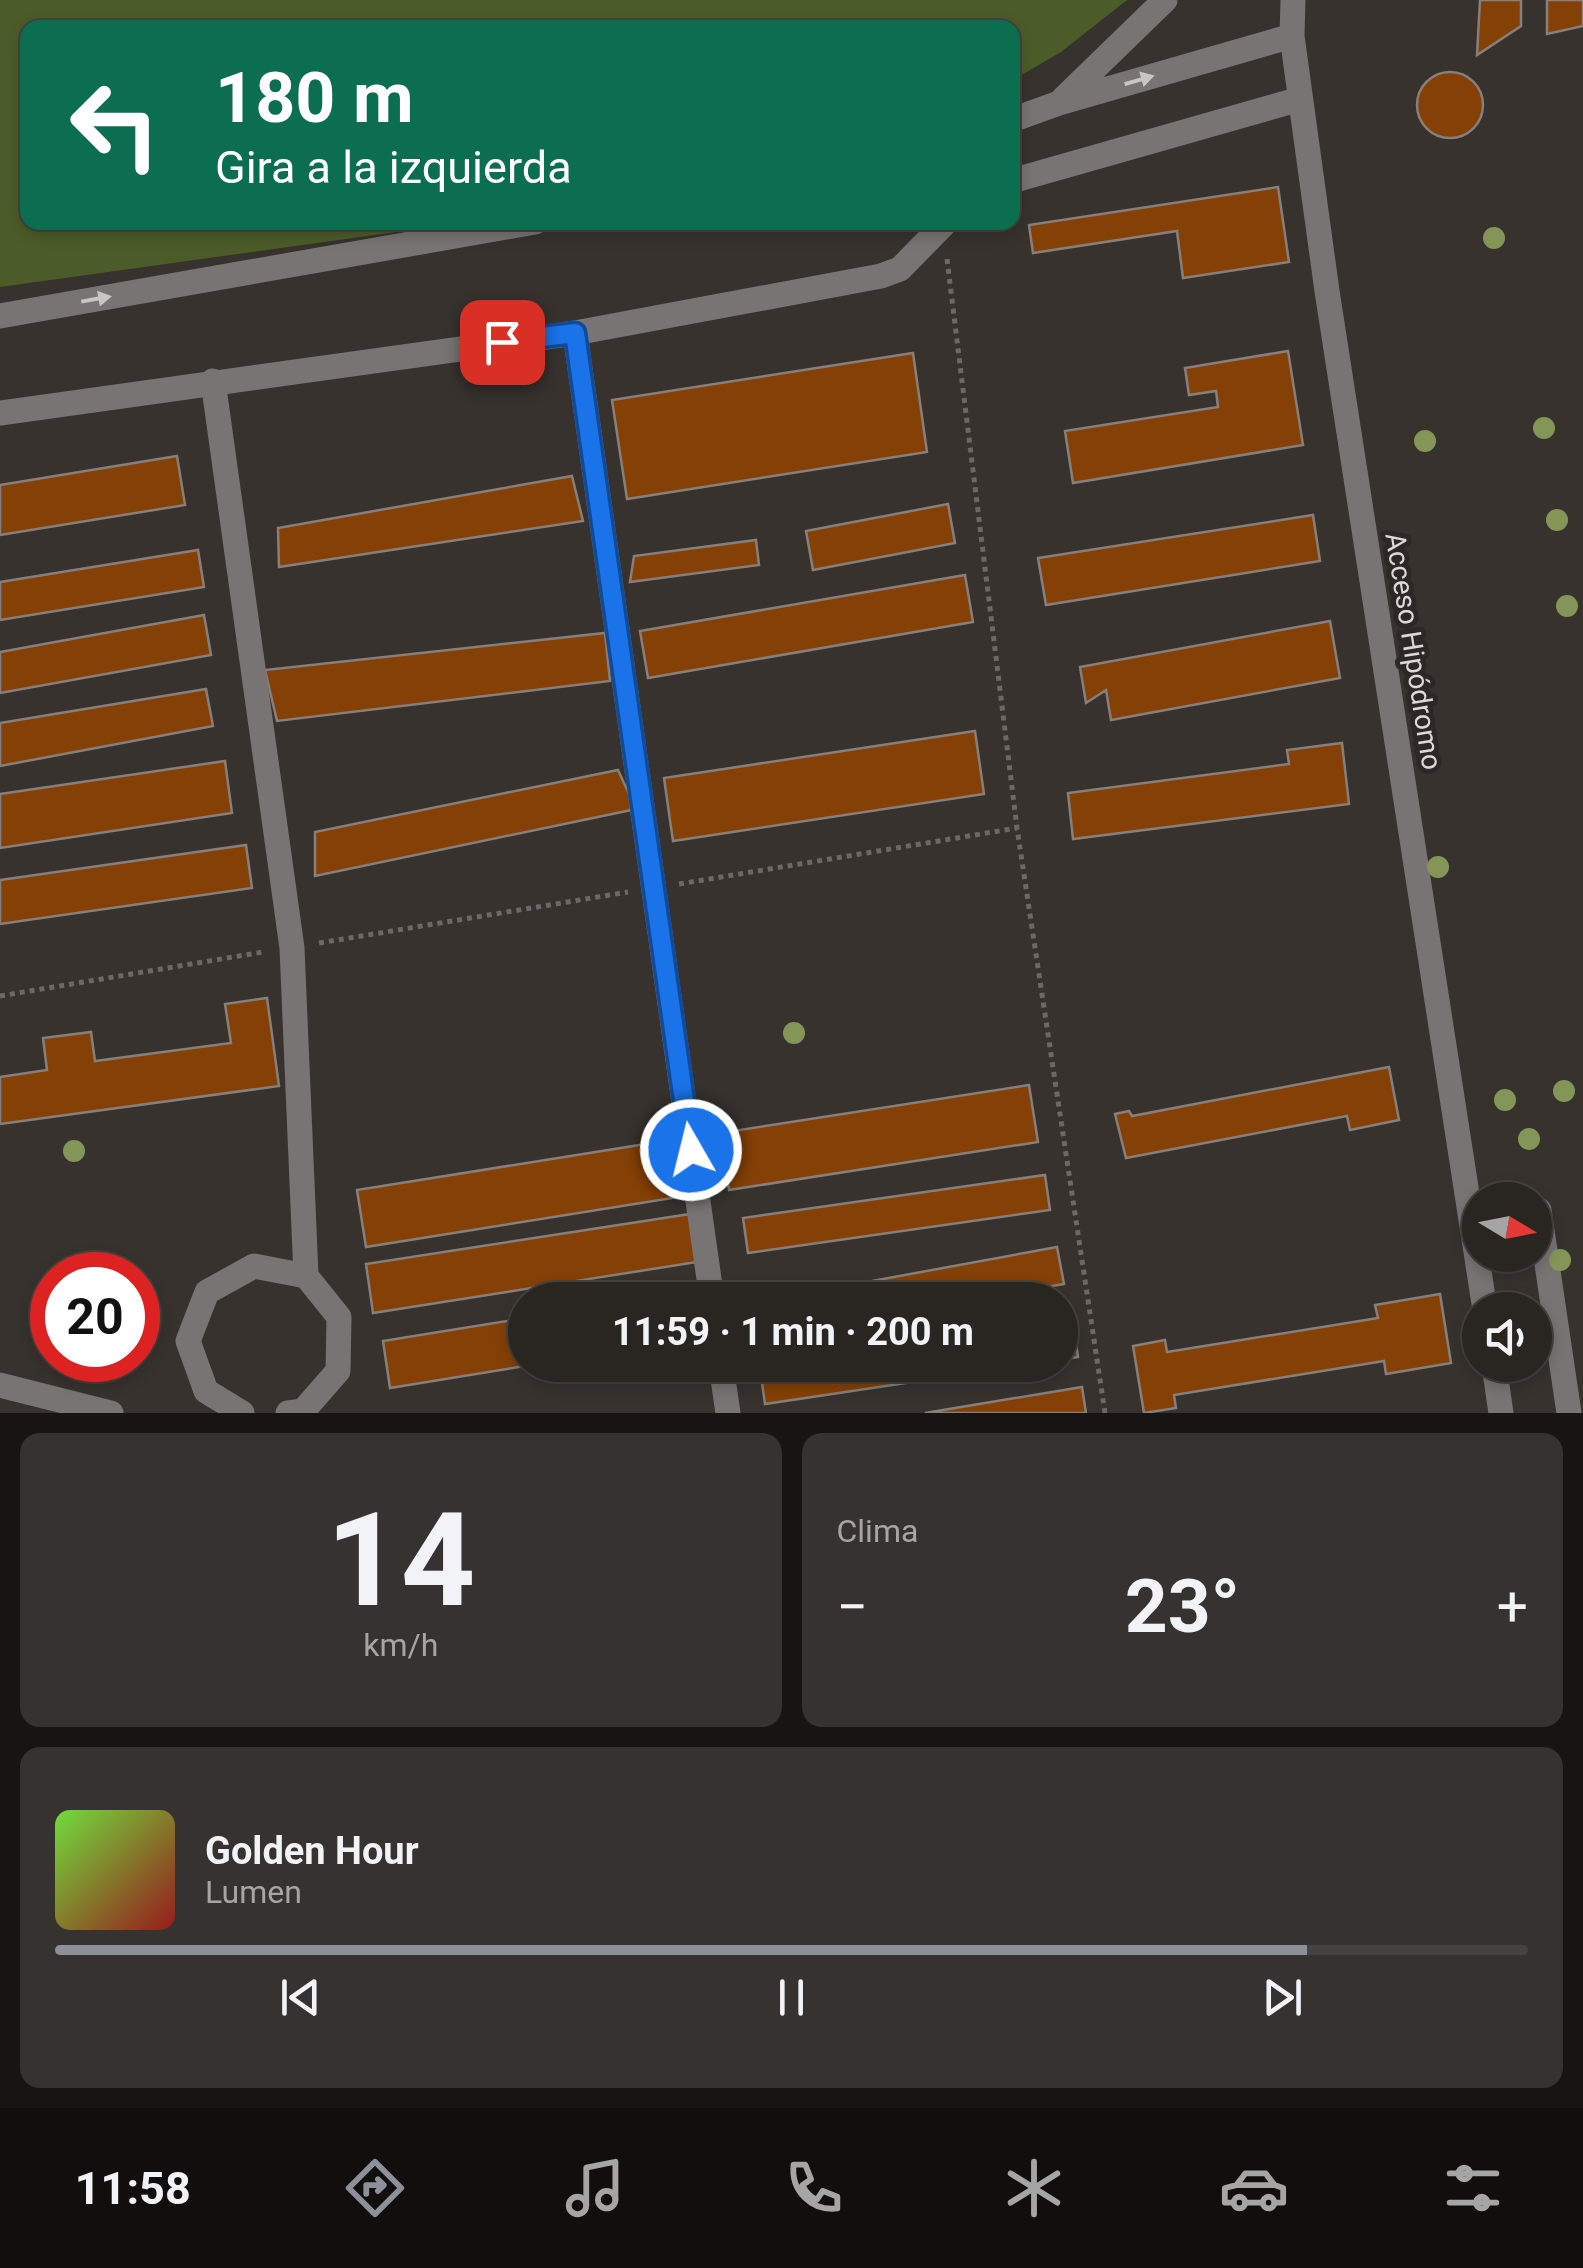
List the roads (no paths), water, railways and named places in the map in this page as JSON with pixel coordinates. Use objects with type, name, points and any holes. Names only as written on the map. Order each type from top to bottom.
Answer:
[{"type":"lane","points":[[1060,103],[1165,0]]},
{"type":"lane","name":"Acceso Hipódromo","points":[[1293,0],[1292,36],[1326,291],[1470,1182]]},
{"type":"lane","points":[[1020,117],[1292,36]]},
{"type":"lane","points":[[1020,179],[1300,100]]},
{"type":"lane","points":[[0,316],[489,230]]},
{"type":"lane","points":[[0,412],[575,333],[881,276],[900,268],[939,230]]},
{"type":"lane","points":[[575,333],[710,1282]]},
{"type":"lane","points":[[213,381],[292,948],[306,1276],[339,1317],[338,1370],[303,1410],[288,1413]]},
{"type":"lane","points":[[242,1413],[206,1391],[188,1341],[208,1292],[254,1266],[306,1276]]},
{"type":"lane","points":[[1548,1272],[1569,1413]]},
{"type":"lane","points":[[723,1382],[728,1413]]},
{"type":"lane","points":[[1496,1382],[1501,1413]]},
{"type":"lane","points":[[0,1384],[111,1413]]}]
